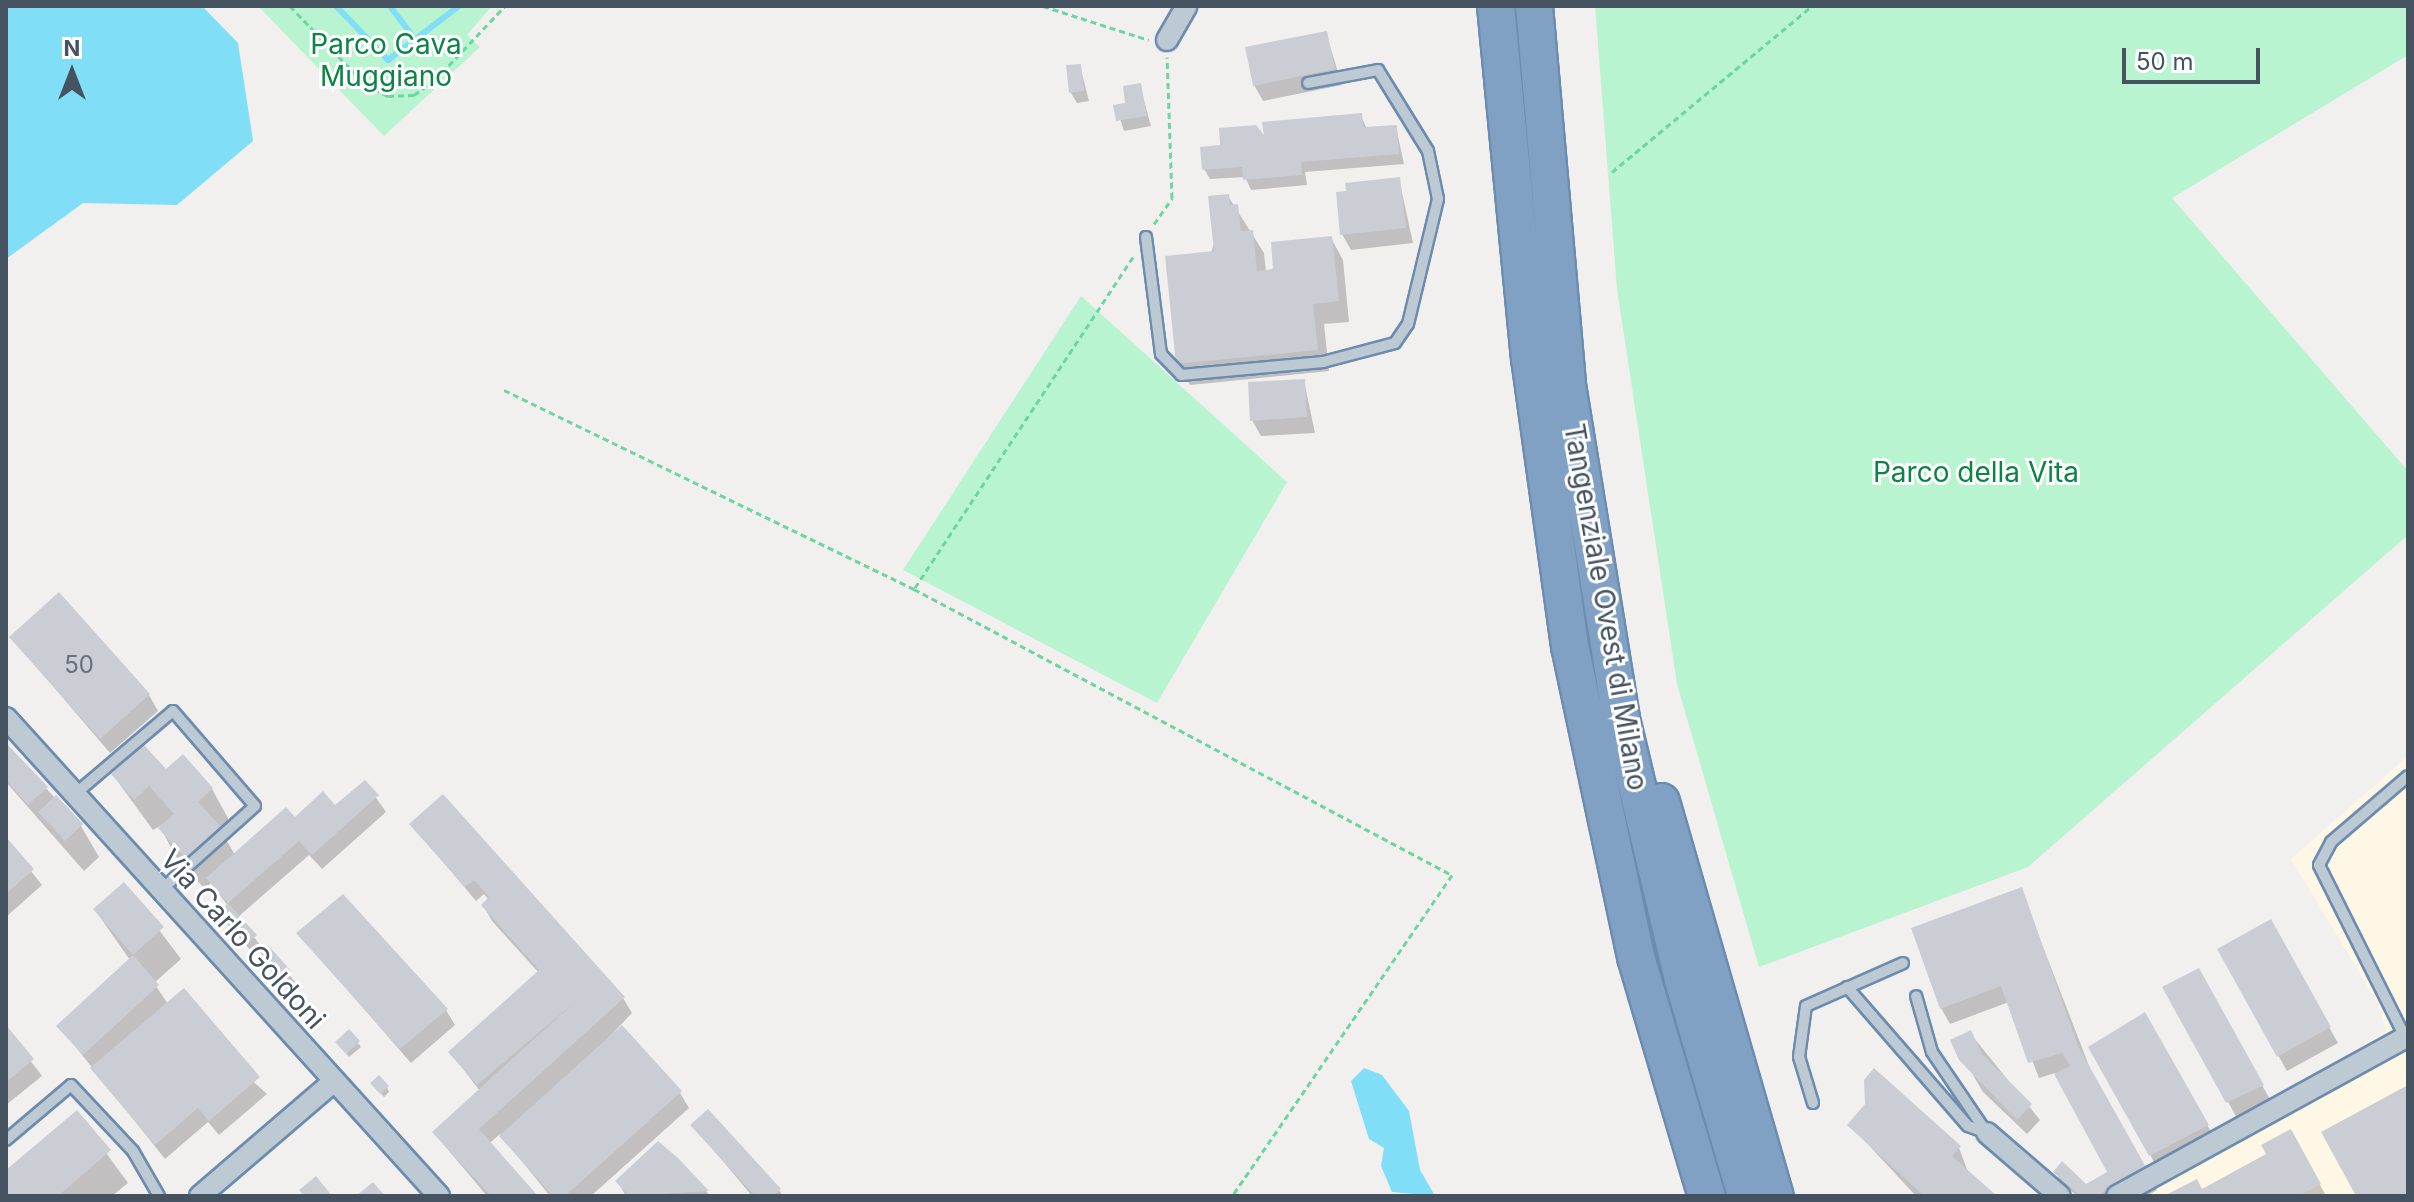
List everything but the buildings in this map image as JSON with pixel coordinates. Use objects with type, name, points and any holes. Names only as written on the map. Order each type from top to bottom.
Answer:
[{"type":"highway","name":"Tangenziale Ovest di Milano","points":[[1496,6],[1548,509],[1636,957],[1707,1196]]},
{"type":"highway","name":"Tangenziale Ovest di Milano","points":[[1534,6],[1567,385],[1621,719],[1683,980],[1746,1196]]},
{"type":"highway","points":[[1621,719],[1667,820],[1735,1067],[1775,1196]]},
{"type":"highway","points":[[1636,957],[1649,1075],[1682,1196]]},
{"type":"highway","points":[[1735,1067],[1787,1196]]},
{"type":"street","points":[[1167,40],[1187,6]]},
{"type":"street","name":"Via Carlo Goldoni","points":[[6,718],[439,1196]]},
{"type":"street","points":[[2117,1196],[2407,1037]]},
{"type":"street","points":[[200,1196],[334,1081]]},
{"type":"street","points":[[1987,1133],[2060,1196]]},
{"type":"lane","points":[[1146,237],[1161,354],[1181,375],[1323,362],[1395,343],[1408,324],[1438,199],[1428,151],[1378,70],[1308,83]]},
{"type":"lane","points":[[75,794],[173,711],[255,806],[161,890]]},
{"type":"lane","points":[[2407,1037],[2319,865],[2331,842],[2408,776]]},
{"type":"lane","points":[[1813,1103],[1799,1057],[1800,1016],[1813,1000],[1903,963]]},
{"type":"lane","points":[[1847,987],[1968,1126],[1987,1133]]},
{"type":"lane","points":[[1916,996],[1932,1052],[1987,1133]]},
{"type":"lane","points":[[6,1140],[71,1085],[133,1151],[159,1196]]},
{"type":"path","points":[[290,6],[365,84],[388,96],[414,95],[474,42],[505,6]]},
{"type":"path","points":[[914,589],[1172,198],[1167,40],[1118,35],[1043,6]]},
{"type":"path","points":[[1612,172],[1812,6]]},
{"type":"path","points":[[504,390],[914,589],[1452,875],[1232,1196]]},
{"type":"shaded area","points":[[2408,756],[2408,1196],[2106,1196],[2386,1032],[2379,1005],[2291,859]]},
{"type":"green space","name":"Parco Cava Muggiano","points":[[258,6],[492,6],[467,35],[480,47],[384,136]]},
{"type":"green space","name":"Parco della Vita","points":[[1595,6],[2408,6],[2408,55],[2172,198],[2408,471],[2408,535],[2028,867],[1759,967],[1677,684],[1617,289]]},
{"type":"green space","points":[[1081,296],[1287,482],[1157,703],[903,570]]},
{"type":"water","points":[[6,6],[202,6],[238,43],[253,141],[177,205],[83,203],[6,259]]},
{"type":"water","points":[[1364,1068],[1382,1075],[1409,1111],[1420,1170],[1435,1196],[1392,1192],[1381,1166],[1384,1148],[1369,1139],[1351,1081]]},
{"type":"waterway","points":[[336,6],[388,60],[459,6]]},
{"type":"waterway","points":[[390,6],[417,42]]}]
